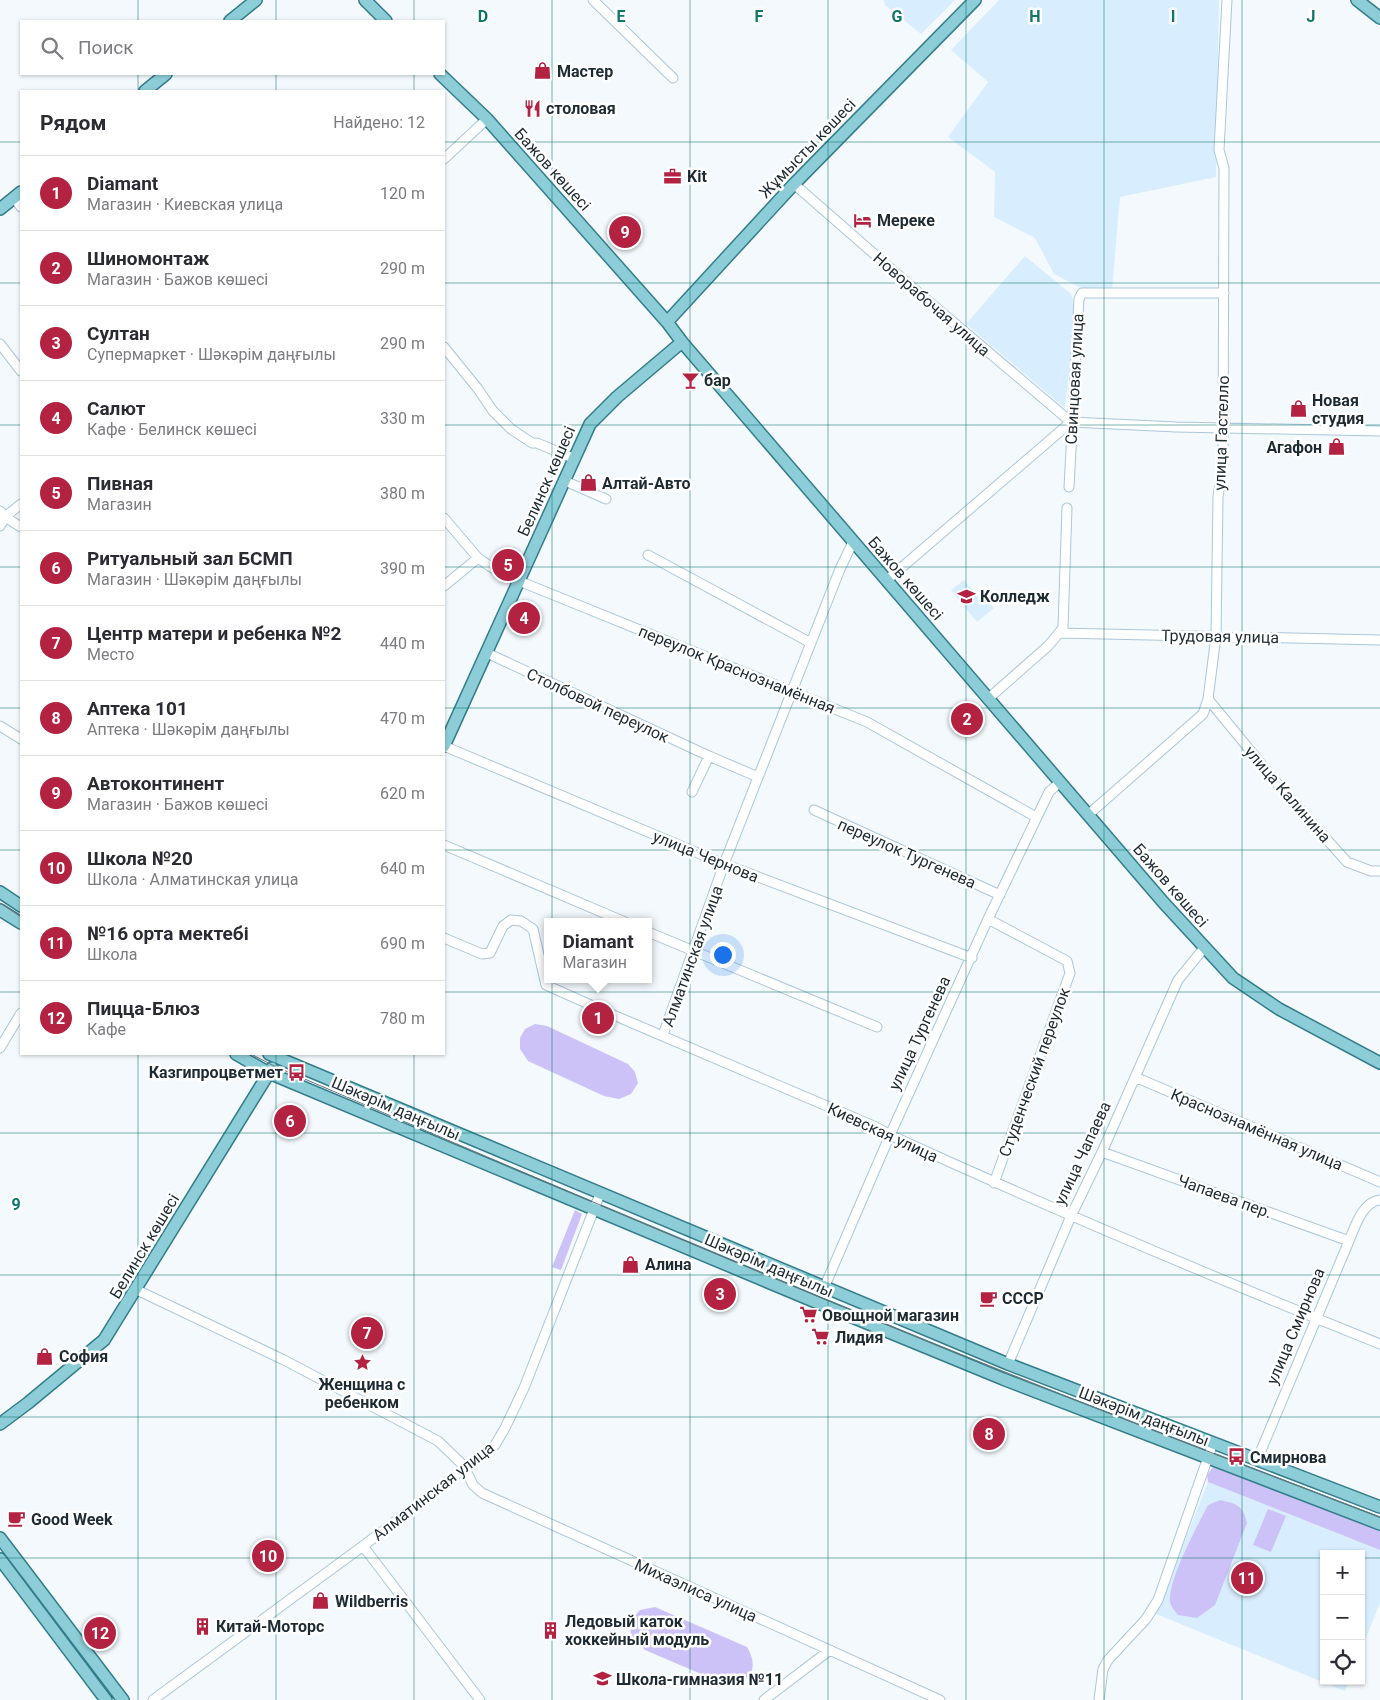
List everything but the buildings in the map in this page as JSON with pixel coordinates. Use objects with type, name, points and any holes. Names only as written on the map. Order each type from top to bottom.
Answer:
[{"type":"main road","points":[[231,20],[256,0]]},
{"type":"main road","points":[[364,0],[385,20]]},
{"type":"main road","name":"Жұмысты көшесі","points":[[667,322],[794,184],[975,0]]},
{"type":"main road","points":[[1357,0],[1380,18]]},
{"type":"main road","points":[[146,90],[165,75]]},
{"type":"main road","name":"Бажов көшесі","points":[[441,75],[487,119],[667,322],[853,542],[1204,948],[1233,978],[1264,999],[1380,1063]]},
{"type":"main road","points":[[0,209],[18,195]]},
{"type":"main road","name":"Белинск көшесі","points":[[445,744],[590,424],[682,342]]},
{"type":"main road","points":[[0,892],[20,905]]},
{"type":"main road","points":[[0,910],[20,922]]},
{"type":"main road","name":"Шәкәрім даңғылы","points":[[238,1055],[269,1073],[593,1210],[1003,1379],[1380,1524]]},
{"type":"main road","name":"Белинск көшесі","points":[[0,1424],[104,1340],[269,1073],[276,1055]]},
{"type":"main road","name":"Шәкәрім даңғылы","points":[[276,1055],[600,1194],[1008,1364],[1380,1507]]},
{"type":"main road","name":"улица Тургенева","points":[[818,1303],[824,1288]]},
{"type":"main road","name":"улица Чапаева","points":[[1003,1379],[1008,1364]]},
{"type":"main road","name":"улица Смирнова","points":[[1251,1474],[1257,1460]]},
{"type":"main road","points":[[0,1538],[123,1700]]},
{"type":"main road","points":[[0,1559],[106,1700]]},
{"type":"street","points":[[593,0],[673,78]]},
{"type":"street","name":"улица Гастелло","points":[[1089,814],[1202,714],[1208,700],[1216,636],[1218,497],[1223,463],[1224,168],[1219,150],[1228,0]]},
{"type":"street","points":[[445,158],[487,119]]},
{"type":"street","name":"Новорабочая улица","points":[[794,184],[1071,422]]},
{"type":"street","name":"Свинцовая улица","points":[[1069,487],[1079,299],[1082,293],[1224,293]]},
{"type":"street","points":[[0,344],[20,367]]},
{"type":"street","points":[[445,348],[493,411],[511,429],[532,443],[537,443],[575,459]]},
{"type":"street","points":[[887,580],[1071,422],[1176,427],[1380,431]]},
{"type":"street","points":[[565,481],[606,499]]},
{"type":"street","points":[[20,505],[2,518],[20,527]]},
{"type":"street","points":[[989,698],[1048,646],[1063,627],[1067,508]]},
{"type":"street","name":"переулок Краснознамённая","points":[[445,519],[478,558],[491,567],[519,581],[867,722],[1036,817]]},
{"type":"street","name":"Алматинская улица","points":[[663,1036],[724,864],[840,569],[853,542]]},
{"type":"street","points":[[648,555],[811,643]]},
{"type":"street","points":[[445,585],[478,558]]},
{"type":"street","name":"Трудовая улица","points":[[1059,633],[1380,640]]},
{"type":"street","name":"Столбовой переулок","points":[[487,653],[758,777]]},
{"type":"street","name":"улица Калинина","points":[[1208,700],[1281,788],[1347,862],[1371,871],[1380,871]]},
{"type":"street","points":[[0,726],[20,739]]},
{"type":"street","name":"улица Чернова","points":[[445,746],[724,864],[972,958]]},
{"type":"street","points":[[692,792],[709,756]]},
{"type":"street","name":"улица Тургенева","points":[[824,1288],[890,1135],[972,958],[988,919],[1049,792],[1060,782]]},
{"type":"street","name":"переулок Тургенева","points":[[814,810],[1000,895]]},
{"type":"street","points":[[445,845],[616,918]]},
{"type":"street","name":"Студенческий переулок","points":[[988,919],[1067,961],[1070,973],[994,1182]]},
{"type":"street","name":"Киевская улица","points":[[445,938],[482,954],[490,953],[503,926],[511,920],[522,921],[533,929],[544,976]]},
{"type":"street","points":[[652,934],[877,1027]]},
{"type":"street","name":"улица Чапаева","points":[[1008,1364],[1071,1216],[1102,1152],[1178,980],[1204,948]]},
{"type":"street","name":"Киевская улица","points":[[546,983],[546,985],[663,1036],[876,1127],[1071,1216],[1380,1344]]},
{"type":"street","points":[[0,1048],[20,1015]]},
{"type":"street","name":"Краснознамённая улица","points":[[1134,1077],[1380,1182]]},
{"type":"street","name":"Чапаева пер.","points":[[1102,1152],[1348,1240]]},
{"type":"street","name":"Алматинская улица","points":[[153,1700],[363,1546],[464,1466],[495,1445],[524,1388],[600,1194]]},
{"type":"street","name":"улица Смирнова","points":[[1257,1460],[1348,1240],[1363,1211],[1374,1201],[1380,1200]]},
{"type":"street","name":"Михаэлиса улица","points":[[136,1290],[284,1360],[438,1441],[464,1466],[473,1485],[482,1492],[940,1700]]},
{"type":"street","points":[[1099,1700],[1103,1669],[1108,1660],[1146,1619],[1158,1600],[1213,1443]]},
{"type":"street","points":[[363,1546],[480,1700]]},
{"type":"street","points":[[764,1700],[830,1650]]},
{"type":"shaded area","points":[[884,0],[955,0],[921,34],[885,5]]},
{"type":"shaded area","points":[[999,0],[1219,0],[1216,177],[1120,197],[1112,290],[1087,291],[1054,274],[1035,238],[994,217],[995,172],[948,137],[988,82],[951,50]]},
{"type":"shaded area","points":[[1025,256],[1071,294],[1075,308],[1065,408],[966,324]]},
{"type":"shaded area","name":"Колледж","points":[[964,580],[984,605],[989,602],[994,608],[977,622],[951,590]]},
{"type":"shaded area","points":[[535,1024],[547,1026],[628,1064],[635,1072],[638,1083],[631,1094],[619,1099],[604,1096],[528,1061],[520,1049],[520,1038],[525,1029]]},
{"type":"shaded area","points":[[575,1210],[582,1214],[561,1270],[552,1267]]},
{"type":"shaded area","points":[[1213,1467],[1380,1530],[1380,1550],[1208,1482],[1207,1475]]},
{"type":"shaded area","points":[[1208,1482],[1380,1550],[1380,1603],[1365,1640],[1365,1550],[1320,1550],[1320,1681],[1156,1614]]},
{"type":"shaded area","points":[[1220,1500],[1238,1506],[1243,1512],[1247,1523],[1215,1605],[1197,1618],[1178,1615],[1170,1602],[1178,1567],[1208,1505]]},
{"type":"shaded area","points":[[1268,1509],[1286,1516],[1271,1552],[1253,1545]]},
{"type":"shaded area","points":[[655,1607],[747,1647],[751,1654],[753,1667],[748,1677],[737,1684],[729,1686],[645,1650],[631,1636],[630,1621],[640,1610]]},
{"type":"shaded area","points":[[1330,1685],[1347,1685],[1345,1691]]},
{"type":"tram line","points":[[0,903],[20,916]]},
{"type":"tram line","points":[[253,1055],[274,1066],[821,1298],[1098,1409],[1380,1517]]},
{"type":"place","name":"Мастер","points":[[543,71]]},
{"type":"place","name":"столовая","points":[[532,108]]},
{"type":"place","name":"Kit","points":[[673,176]]},
{"type":"place","name":"Мереке","points":[[863,220]]},
{"type":"place","name":"Автоконтинент","points":[[625,232]]},
{"type":"place","name":"бар","points":[[690,380]]},
{"type":"place","name":"Новая студия","points":[[1298,409]]},
{"type":"place","name":"Агафон","points":[[1336,447]]},
{"type":"place","name":"Алтай-Авто","points":[[588,483]]},
{"type":"place","name":"Пивная","points":[[508,565]]},
{"type":"place","name":"Колледж","points":[[966,596]]},
{"type":"place","name":"Салют","points":[[524,618]]},
{"type":"place","name":"Шиномонтаж","points":[[967,719]]},
{"type":"place","name":"Diamant","points":[[598,1018]]},
{"type":"place","name":"Казгипроцветмет","points":[[297,1072]]},
{"type":"place","name":"Ритуальный зал БСМП","points":[[290,1121]]},
{"type":"place","name":"Алина","points":[[631,1264]]},
{"type":"place","name":"Султан","points":[[720,1294]]},
{"type":"place","name":"СССР","points":[[988,1298]]},
{"type":"place","name":"Овощной магазин","points":[[808,1315]]},
{"type":"place","name":"Центр матери и ребенка №2","points":[[367,1333]]},
{"type":"place","name":"Лидия","points":[[821,1337]]},
{"type":"place","name":"София","points":[[45,1356]]},
{"type":"place","name":"Женщина с ребенком","points":[[362,1362]]},
{"type":"place","name":"Аптека 101","points":[[989,1434]]},
{"type":"place","name":"Смирнова","points":[[1236,1457]]},
{"type":"place","name":"Good Week","points":[[17,1519]]},
{"type":"place","name":"Школа №20","points":[[268,1556]]},
{"type":"place","name":"№16 орта мектебі","points":[[1247,1578]]},
{"type":"place","name":"Wildberris","points":[[321,1601]]},
{"type":"place","name":"Китай-Моторс","points":[[202,1626]]},
{"type":"place","name":"Ледовый каток хоккейный модуль","points":[[551,1630]]},
{"type":"place","name":"Пицца-Блюз","points":[[100,1633]]},
{"type":"place","name":"Школа-гимназия №11","points":[[602,1679]]}]
